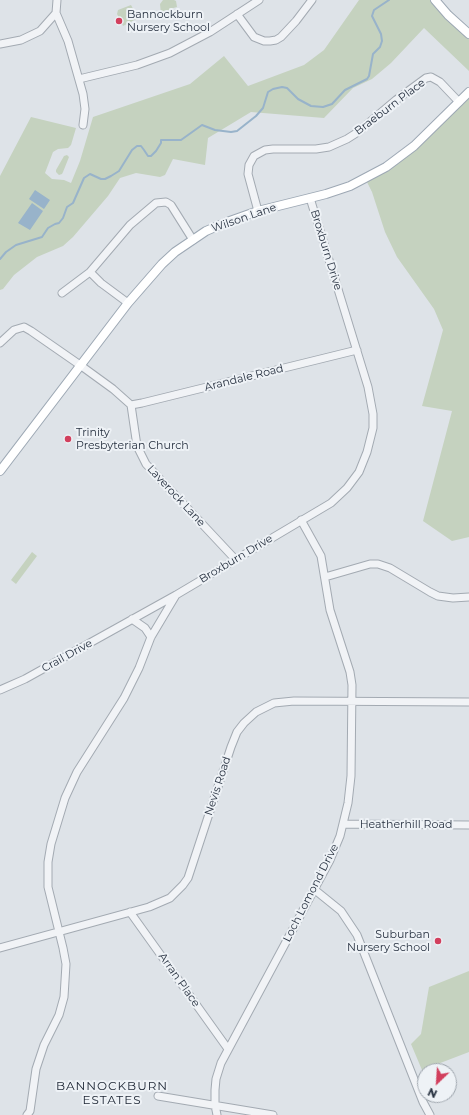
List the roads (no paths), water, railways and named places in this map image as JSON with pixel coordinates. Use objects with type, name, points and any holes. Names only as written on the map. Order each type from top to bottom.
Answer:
[{"type":"main road","points":[[435,0],[448,15],[469,34]]},
{"type":"main road","name":"Wilson Lane","points":[[0,471],[128,303],[174,252],[206,231],[220,225],[258,211],[326,194],[350,186],[386,167],[414,146],[469,92]]},
{"type":"street","points":[[57,0],[56,13],[68,41],[83,94],[85,109],[82,125]]},
{"type":"street","points":[[79,79],[160,58],[191,42],[259,0]]},
{"type":"street","points":[[238,14],[254,37],[264,41],[276,40],[296,21],[312,0]]},
{"type":"street","points":[[0,44],[21,40],[31,36],[40,31],[56,13]]},
{"type":"street","name":"Braeburn Place","points":[[258,211],[248,174],[249,165],[254,156],[265,150],[316,149],[329,147],[347,139],[426,78],[431,77],[440,82],[459,102]]},
{"type":"street","name":"Broxburn Drive","points":[[31,1114],[36,1069],[44,1045],[59,1015],[64,997],[66,964],[48,887],[48,862],[51,844],[62,806],[77,772],[124,698],[139,668],[151,637],[176,595],[330,503],[347,488],[359,472],[367,452],[373,428],[373,414],[368,386],[310,198]]},
{"type":"street","points":[[62,293],[90,272],[130,225],[156,203],[166,202],[171,205],[192,240]]},
{"type":"street","points":[[90,272],[101,283],[128,303]]},
{"type":"street","points":[[0,343],[14,330],[24,327],[113,389],[131,405]]},
{"type":"street","name":"Arandale Road","points":[[131,405],[142,404],[357,350]]},
{"type":"street","name":"Laverock Lane","points":[[131,405],[137,446],[146,464],[235,559]]},
{"type":"street","name":"Loch Lomond Drive","points":[[217,1115],[215,1105],[216,1079],[221,1063],[330,860],[340,836],[348,803],[351,776],[352,685],[350,672],[330,610],[320,556],[301,520]]},
{"type":"street","points":[[325,577],[370,564],[378,564],[390,568],[438,596],[453,598],[469,597]]},
{"type":"street","name":"Crail Drive","points":[[0,690],[25,679],[176,595]]},
{"type":"street","points":[[132,619],[145,628],[151,637]]},
{"type":"street","name":"Nevis Road","points":[[0,948],[148,907],[170,898],[188,878],[237,732],[256,712],[274,703],[294,701],[469,702]]},
{"type":"street","name":"Heatherhill Road","points":[[342,824],[469,825]]},
{"type":"street","points":[[315,890],[341,911],[357,935],[420,1095],[430,1115]]},
{"type":"street","name":"Arran Place","points":[[130,912],[228,1049]]},
{"type":"street","points":[[158,1096],[272,1115]]},
{"type":"water","points":[[35,190],[50,200],[44,209],[29,199]]},
{"type":"water","points":[[32,203],[43,211],[30,230],[18,223]]},
{"type":"waterway","points":[[0,259],[6,252],[16,245],[42,237],[48,228],[59,223],[63,218],[67,207],[73,203],[84,178],[90,174],[101,179],[111,176],[119,171],[132,150],[137,146],[141,146],[148,156],[151,156],[156,151],[161,143],[161,140],[181,140],[202,125],[215,130],[231,132],[237,131],[256,116],[263,108],[268,92],[282,87],[287,88],[298,99],[311,106],[323,107],[332,104],[345,90],[367,79],[369,76],[373,54],[380,47],[382,41],[381,34],[372,16],[374,10],[389,0]]},
{"type":"place","name":"Bannockburn Nursery School","points":[[119,21]]},
{"type":"place","name":"Trinity Presbyterian Church","points":[[68,439]]},
{"type":"place","name":"Suburban Nursery School","points":[[438,941]]},
{"type":"district","name":"BANNOCKBURN ESTATES","points":[[112,1093]]}]
